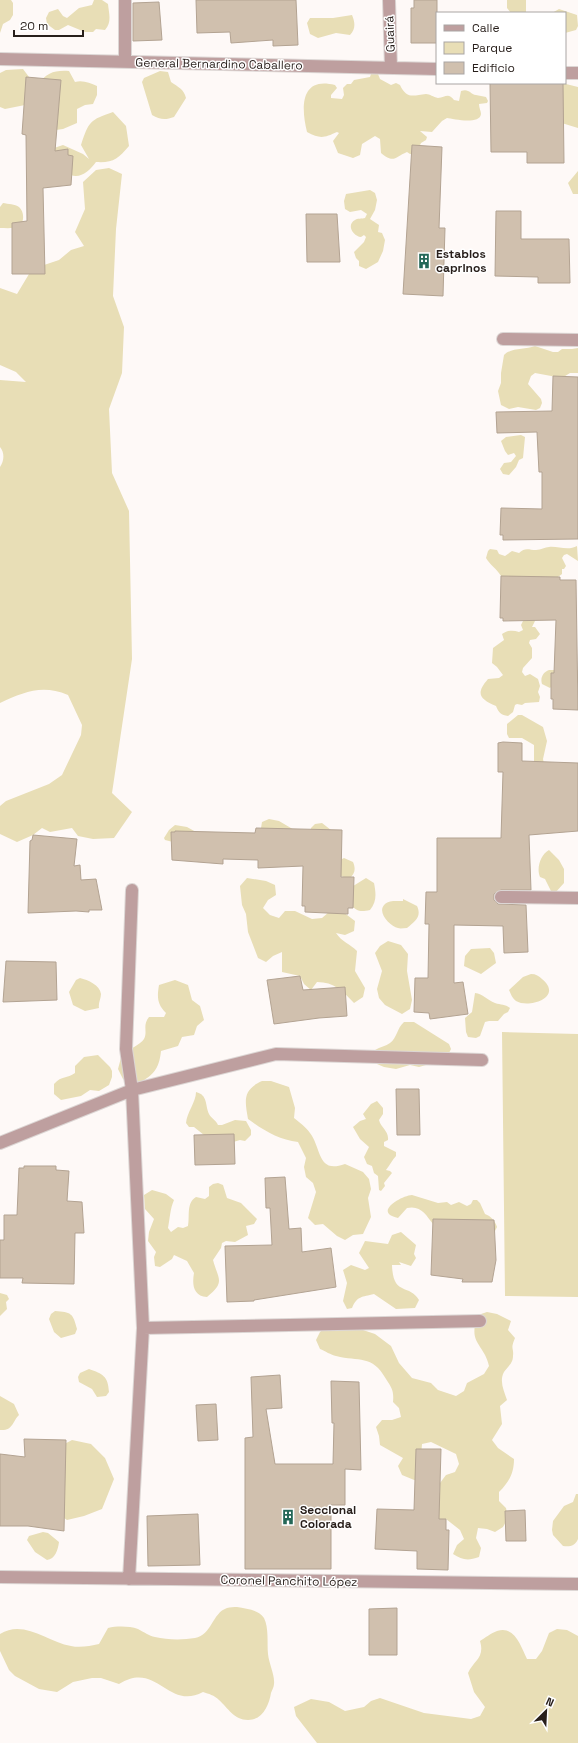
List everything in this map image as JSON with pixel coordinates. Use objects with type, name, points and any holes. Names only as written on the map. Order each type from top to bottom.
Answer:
[{"type":"street","points":[[125,0],[125,62]]},
{"type":"street","name":"Guairá","points":[[389,0],[391,68]]},
{"type":"street","name":"General Bernardino Caballero","points":[[0,60],[436,69]]},
{"type":"street","points":[[566,73],[578,73]]},
{"type":"street","points":[[503,339],[578,340]]},
{"type":"street","points":[[129,1579],[143,1328],[132,1090],[126,1049],[132,890]]},
{"type":"street","points":[[501,896],[578,898]]},
{"type":"street","points":[[0,1143],[132,1090],[276,1054],[482,1060]]},
{"type":"street","points":[[143,1328],[480,1321]]},
{"type":"street","name":"Coronel Panchito López","points":[[0,1577],[578,1584]]},
{"type":"green space","points":[[0,0],[11,0],[13,3],[13,15],[10,20],[3,24],[0,33]]},
{"type":"green space","points":[[94,0],[102,0],[108,4],[109,24],[105,30],[96,29],[93,32],[85,32],[68,25],[59,30],[55,30],[47,24],[46,18],[49,12],[58,9],[63,16],[67,18],[79,8],[92,5]]},
{"type":"green space","points":[[507,0],[526,0],[526,12],[510,12],[507,8]]},
{"type":"green space","points":[[559,9],[577,15],[578,26],[576,30],[566,33],[566,12],[554,12]]},
{"type":"green space","points":[[352,15],[354,25],[350,35],[336,33],[318,38],[310,34],[307,23],[310,18],[333,18]]},
{"type":"green space","points":[[23,69],[30,81],[38,84],[51,73],[69,71],[75,82],[84,82],[97,86],[97,95],[93,104],[85,105],[77,109],[77,123],[63,129],[56,130],[30,104],[5,109],[0,107],[0,73],[6,70]]},
{"type":"green space","points":[[160,71],[168,72],[171,82],[182,90],[186,98],[174,117],[168,119],[160,119],[152,115],[142,82],[144,78]]},
{"type":"green space","points":[[371,74],[378,74],[380,79],[391,85],[396,83],[400,85],[405,93],[411,96],[427,94],[438,98],[450,96],[454,100],[459,101],[461,91],[466,90],[486,97],[488,101],[487,103],[479,104],[481,114],[476,119],[460,120],[447,118],[442,121],[432,132],[420,131],[427,137],[426,140],[421,143],[416,154],[410,154],[407,152],[392,159],[381,153],[380,139],[375,136],[362,144],[360,155],[353,158],[338,153],[333,141],[339,133],[337,132],[329,136],[319,137],[307,132],[304,104],[309,90],[315,85],[324,83],[335,85],[337,88],[331,95],[331,98],[342,99],[344,95],[343,88],[347,84],[351,84],[354,80],[370,77]]},
{"type":"green space","points":[[556,84],[566,84],[578,87],[578,128],[542,117]]},
{"type":"green space","points":[[113,112],[126,126],[129,146],[122,154],[111,161],[96,162],[86,173],[82,175],[73,176],[64,171],[51,149],[63,145],[83,154],[89,159],[81,145],[86,131],[91,122],[99,117]]},
{"type":"green space","points":[[109,168],[122,174],[116,229],[113,296],[124,327],[122,373],[109,409],[112,473],[129,511],[132,659],[112,793],[132,812],[114,838],[93,839],[78,836],[72,828],[50,832],[42,828],[33,835],[17,842],[0,834],[0,806],[6,801],[49,784],[62,775],[81,735],[82,725],[68,695],[59,692],[50,690],[33,691],[0,703],[0,467],[3,452],[0,447],[0,380],[26,382],[16,372],[0,365],[0,288],[17,294],[32,269],[59,260],[71,250],[84,246],[75,232],[85,209],[83,182],[96,170]]},
{"type":"green space","points":[[578,171],[578,194],[573,194],[568,183]]},
{"type":"green space","points":[[370,190],[375,193],[377,200],[375,210],[370,219],[379,225],[378,232],[382,233],[385,240],[383,251],[378,262],[366,269],[359,266],[359,261],[354,252],[364,242],[366,237],[364,235],[361,237],[355,235],[351,225],[352,222],[357,219],[365,218],[367,214],[361,210],[350,212],[345,209],[344,201],[346,194]]},
{"type":"green space","points":[[3,203],[16,205],[21,209],[23,219],[19,226],[12,228],[0,228],[0,207]]},
{"type":"green space","points":[[535,346],[553,352],[558,352],[562,349],[578,348],[578,373],[570,373],[562,378],[535,373],[531,376],[528,384],[541,399],[542,403],[540,408],[536,410],[518,407],[509,409],[501,405],[498,391],[501,383],[504,355],[507,352]]},
{"type":"green space","points":[[521,435],[525,437],[523,458],[519,460],[516,467],[509,475],[503,474],[500,469],[504,463],[511,462],[516,456],[514,453],[508,455],[501,441],[506,437]]},
{"type":"green space","points":[[577,546],[578,561],[567,554],[564,555],[562,558],[566,566],[562,569],[562,574],[551,582],[543,582],[531,576],[523,584],[501,576],[486,558],[490,549],[497,550],[499,554],[505,556],[512,551],[519,553],[525,549],[538,550],[547,547],[570,548]]},
{"type":"green space","points":[[526,615],[535,617],[532,627],[535,627],[540,634],[536,639],[530,640],[529,643],[532,648],[532,658],[523,668],[522,672],[525,676],[530,674],[538,679],[540,686],[538,692],[540,697],[539,702],[515,705],[513,712],[506,716],[500,713],[496,706],[486,701],[481,696],[481,692],[488,679],[499,678],[503,675],[492,663],[493,648],[504,640],[502,634],[508,631],[519,632],[523,630],[521,625]]},
{"type":"green space","points":[[549,670],[578,670],[578,683],[557,681],[550,688],[541,682],[544,674]]},
{"type":"green space","points":[[518,715],[522,715],[543,727],[547,741],[543,759],[544,764],[534,763],[534,745],[522,738],[509,738],[507,734],[507,724]]},
{"type":"green space","points":[[269,819],[279,821],[296,831],[260,834],[262,822]]},
{"type":"green space","points":[[322,823],[331,830],[332,833],[310,834],[311,828],[315,824]]},
{"type":"green space","points":[[175,825],[187,827],[196,832],[173,842],[165,840],[164,838],[169,830]]},
{"type":"green space","points":[[549,850],[559,860],[564,869],[564,883],[555,893],[551,891],[545,879],[540,877],[539,873],[540,862]]},
{"type":"green space","points":[[344,858],[353,862],[355,869],[353,875],[349,879],[341,876],[340,860]]},
{"type":"green space","points":[[247,878],[266,881],[275,885],[276,895],[268,900],[263,908],[270,915],[279,918],[285,911],[295,911],[312,919],[322,918],[329,912],[339,909],[355,921],[354,931],[345,935],[336,933],[341,939],[357,951],[355,971],[365,988],[363,997],[354,1003],[338,988],[323,982],[317,982],[311,990],[304,984],[300,976],[282,972],[282,952],[273,956],[266,962],[258,958],[248,932],[246,914],[242,905],[240,886]]},
{"type":"green space","points":[[366,878],[374,883],[375,901],[370,910],[359,911],[350,904],[350,888]]},
{"type":"green space","points":[[403,899],[417,906],[419,913],[413,923],[407,928],[400,928],[391,925],[383,915],[382,911],[385,904],[393,901],[403,901]]},
{"type":"green space","points":[[388,941],[401,945],[408,954],[407,971],[412,1000],[410,1009],[402,1014],[385,1005],[379,998],[377,989],[382,971],[375,953],[380,946]]},
{"type":"green space","points":[[490,948],[494,953],[496,963],[481,974],[464,966],[465,956],[471,949]]},
{"type":"green space","points":[[531,974],[539,976],[548,985],[549,991],[547,996],[536,1002],[522,1003],[516,1001],[509,990],[523,977]]},
{"type":"green space","points":[[80,978],[90,982],[100,991],[99,1008],[85,1011],[73,1005],[69,992],[76,980]]},
{"type":"green space","points":[[175,980],[188,985],[192,1000],[200,1006],[204,1020],[197,1026],[194,1035],[182,1037],[178,1046],[161,1051],[159,1063],[154,1072],[146,1079],[135,1085],[123,1079],[118,1069],[122,1054],[144,1039],[145,1026],[149,1017],[164,1017],[166,1013],[158,1000],[159,985]]},
{"type":"green space","points":[[475,993],[495,1003],[505,1005],[510,1008],[508,1012],[498,1021],[485,1022],[480,1036],[476,1038],[468,1037],[465,1018],[472,1012]]},
{"type":"green space","points":[[404,1022],[414,1022],[449,1044],[451,1049],[449,1053],[433,1058],[426,1065],[419,1067],[410,1065],[396,1069],[377,1064],[375,1050],[392,1041]]},
{"type":"green space","points":[[502,1032],[578,1034],[578,1297],[505,1296]]},
{"type":"green space","points":[[98,1055],[112,1071],[112,1077],[109,1085],[99,1091],[90,1090],[81,1096],[61,1100],[54,1094],[54,1084],[60,1079],[75,1073],[75,1066],[84,1057]]},
{"type":"green space","points":[[262,1081],[271,1081],[289,1087],[295,1108],[294,1118],[310,1133],[325,1163],[329,1166],[345,1164],[363,1172],[369,1179],[371,1189],[368,1198],[371,1217],[363,1234],[353,1235],[345,1240],[337,1236],[323,1224],[315,1225],[308,1218],[316,1192],[313,1183],[306,1177],[304,1167],[306,1158],[298,1142],[284,1139],[272,1134],[248,1119],[246,1097],[251,1088]]},
{"type":"green space","points":[[196,1092],[203,1095],[209,1114],[218,1125],[235,1120],[246,1121],[251,1130],[251,1135],[245,1141],[240,1140],[230,1143],[209,1139],[194,1127],[189,1127],[186,1123],[195,1100]]},
{"type":"green space","points":[[377,1101],[383,1108],[383,1114],[379,1120],[388,1137],[388,1140],[384,1142],[384,1146],[396,1152],[396,1156],[386,1170],[392,1173],[384,1183],[385,1186],[381,1191],[379,1190],[378,1176],[374,1173],[372,1166],[367,1164],[364,1157],[369,1147],[360,1139],[353,1127],[360,1121],[366,1119],[363,1114],[371,1104]]},
{"type":"green space","points":[[218,1183],[223,1185],[227,1198],[241,1203],[257,1219],[254,1224],[246,1226],[248,1235],[235,1242],[226,1241],[222,1243],[221,1248],[213,1260],[219,1284],[217,1288],[207,1297],[202,1296],[194,1289],[194,1273],[187,1261],[174,1255],[172,1259],[160,1267],[155,1266],[154,1257],[156,1252],[148,1241],[149,1232],[154,1219],[145,1209],[144,1195],[152,1190],[166,1194],[174,1200],[168,1228],[171,1232],[178,1227],[183,1228],[188,1226],[190,1206],[193,1200],[196,1197],[205,1199],[209,1196],[209,1187]]},
{"type":"green space","points":[[412,1195],[438,1203],[447,1202],[451,1205],[459,1202],[467,1206],[471,1204],[473,1200],[477,1200],[485,1214],[492,1219],[497,1227],[493,1235],[433,1224],[420,1209],[412,1207],[407,1208],[398,1218],[391,1216],[388,1209],[391,1205],[401,1198]]},
{"type":"green space","points":[[401,1232],[416,1245],[414,1254],[416,1258],[411,1266],[399,1262],[401,1265],[392,1265],[393,1275],[398,1286],[411,1292],[419,1300],[415,1308],[396,1309],[374,1294],[358,1299],[352,1308],[347,1309],[343,1301],[347,1283],[343,1270],[351,1265],[365,1270],[369,1268],[359,1253],[365,1241],[388,1244],[392,1235]]},
{"type":"green space","points":[[0,1293],[7,1295],[9,1299],[6,1302],[7,1309],[0,1316]]},
{"type":"green space","points":[[55,1311],[70,1314],[77,1329],[75,1334],[61,1338],[54,1332],[49,1319],[51,1314]]},
{"type":"green space","points":[[487,1312],[497,1314],[511,1321],[508,1330],[515,1338],[512,1347],[513,1359],[504,1372],[502,1379],[502,1386],[507,1400],[500,1406],[502,1424],[492,1440],[498,1448],[514,1459],[514,1464],[506,1485],[499,1492],[499,1501],[506,1508],[508,1518],[503,1527],[495,1532],[478,1528],[476,1538],[481,1548],[479,1557],[465,1559],[459,1558],[453,1554],[457,1545],[464,1539],[460,1530],[446,1519],[437,1523],[435,1500],[440,1492],[440,1483],[446,1475],[455,1472],[459,1464],[456,1454],[431,1442],[422,1444],[419,1482],[402,1475],[398,1466],[403,1458],[380,1445],[376,1427],[382,1420],[392,1420],[401,1417],[399,1408],[393,1402],[393,1392],[391,1387],[381,1371],[370,1362],[364,1360],[332,1355],[320,1349],[316,1340],[320,1332],[327,1326],[357,1328],[375,1334],[391,1346],[399,1363],[412,1378],[431,1383],[438,1390],[456,1396],[464,1391],[467,1383],[484,1374],[489,1366],[484,1352],[475,1338],[474,1332],[478,1315]]},
{"type":"green space","points":[[89,1369],[98,1372],[106,1379],[109,1392],[106,1396],[97,1397],[92,1389],[79,1382],[78,1377],[80,1373]]},
{"type":"green space","points":[[0,1396],[14,1404],[19,1415],[10,1428],[4,1430],[0,1430]]},
{"type":"green space","points":[[72,1440],[91,1444],[105,1458],[114,1479],[102,1509],[84,1516],[67,1520],[54,1511],[53,1450]]},
{"type":"green space","points":[[576,1494],[578,1494],[578,1539],[572,1546],[563,1546],[553,1535],[553,1521],[564,1506],[573,1502]]},
{"type":"green space","points":[[43,1532],[48,1533],[59,1542],[56,1554],[47,1560],[35,1552],[27,1540],[29,1536]]},
{"type":"green space","points":[[237,1607],[252,1610],[259,1613],[264,1618],[267,1626],[268,1654],[274,1677],[274,1685],[267,1707],[261,1715],[248,1720],[235,1716],[217,1698],[209,1694],[203,1692],[191,1696],[180,1695],[153,1681],[143,1678],[132,1678],[119,1684],[101,1678],[92,1678],[73,1682],[57,1692],[39,1689],[15,1676],[9,1670],[0,1651],[0,1634],[9,1630],[18,1629],[36,1633],[62,1644],[78,1647],[99,1644],[108,1628],[115,1627],[134,1628],[151,1636],[165,1639],[195,1638],[201,1636],[209,1629],[218,1614],[222,1611],[228,1608]]},
{"type":"green space","points":[[557,1629],[567,1630],[578,1636],[578,1743],[317,1743],[296,1716],[294,1707],[311,1699],[329,1702],[345,1711],[364,1707],[371,1701],[380,1698],[424,1713],[471,1719],[480,1716],[485,1707],[474,1692],[468,1673],[480,1655],[480,1641],[497,1631],[508,1631],[513,1634],[520,1643],[527,1659],[536,1659],[542,1651],[549,1633]]},
{"type":"building","points":[[196,0],[296,0],[298,45],[273,46],[273,40],[231,43],[230,32],[197,33]]},
{"type":"building","points":[[414,0],[437,0],[436,43],[411,43],[411,8],[414,8]]},
{"type":"building","points":[[159,2],[162,40],[133,41],[133,3]]},
{"type":"building","points":[[26,77],[61,80],[55,151],[68,149],[68,155],[73,156],[71,185],[43,188],[45,274],[12,274],[12,223],[27,221],[26,135],[22,134]]},
{"type":"building","points":[[490,84],[563,84],[564,163],[527,163],[527,152],[491,152]]},
{"type":"building","points":[[412,145],[442,147],[439,228],[445,228],[443,296],[403,294]]},
{"type":"building","points":[[496,211],[521,211],[521,239],[569,239],[570,283],[538,283],[538,277],[495,276]]},
{"type":"building","points":[[306,214],[337,214],[340,262],[307,262]]},
{"type":"building","points":[[553,376],[578,377],[578,539],[503,540],[503,535],[500,535],[501,508],[542,509],[542,472],[539,472],[537,432],[497,433],[496,412],[552,411]]},
{"type":"building","points":[[501,576],[560,577],[560,580],[576,580],[578,710],[553,709],[553,699],[551,699],[551,673],[554,673],[556,620],[503,621],[503,618],[500,618]]},
{"type":"building","points":[[498,743],[522,743],[522,761],[578,763],[578,831],[529,835],[531,890],[501,890],[494,894],[494,900],[498,904],[526,905],[528,952],[504,953],[503,926],[454,925],[454,983],[463,982],[468,1014],[430,1019],[429,1013],[414,1012],[415,978],[428,978],[429,924],[425,924],[426,892],[437,892],[437,838],[501,838],[503,772],[498,772]]},
{"type":"building","points":[[256,828],[342,830],[341,877],[354,877],[353,908],[348,908],[348,914],[305,912],[305,906],[302,906],[303,866],[258,868],[258,860],[223,859],[223,864],[172,860],[171,832],[255,833]]},
{"type":"building","points":[[33,835],[77,839],[74,866],[80,865],[81,880],[96,879],[102,910],[89,910],[89,912],[76,911],[28,913],[30,841],[32,840]]},
{"type":"building","points":[[6,961],[56,962],[57,1000],[3,1002]]},
{"type":"building","points":[[300,976],[303,990],[345,987],[347,1016],[274,1024],[267,980]]},
{"type":"building","points":[[396,1089],[419,1089],[420,1135],[397,1135]]},
{"type":"building","points":[[234,1134],[235,1164],[195,1165],[194,1135]]},
{"type":"building","points":[[24,1166],[56,1166],[56,1170],[69,1171],[67,1201],[82,1202],[84,1233],[75,1233],[74,1284],[22,1283],[23,1278],[0,1278],[0,1240],[4,1240],[4,1215],[17,1215],[19,1168],[24,1168]]},
{"type":"building","points":[[285,1177],[289,1229],[301,1228],[302,1252],[331,1248],[336,1287],[254,1301],[227,1302],[225,1246],[272,1245],[270,1208],[266,1208],[265,1178]]},
{"type":"building","points":[[433,1219],[494,1220],[496,1260],[492,1282],[462,1282],[463,1279],[431,1275]]},
{"type":"building","name":"Seccional Colorada","points":[[280,1375],[282,1408],[266,1409],[275,1464],[333,1464],[334,1423],[332,1423],[331,1381],[359,1382],[361,1470],[345,1469],[345,1505],[331,1505],[331,1569],[245,1569],[245,1438],[253,1437],[251,1377]]},
{"type":"building","points":[[216,1404],[218,1440],[198,1441],[196,1405]]},
{"type":"building","points":[[24,1439],[66,1440],[64,1531],[28,1526],[0,1526],[0,1454],[25,1457]]},
{"type":"building","points":[[416,1449],[441,1449],[439,1519],[446,1519],[446,1530],[449,1530],[448,1570],[417,1569],[417,1551],[375,1549],[377,1509],[414,1510]]},
{"type":"building","points":[[525,1510],[526,1541],[506,1541],[505,1511]]},
{"type":"building","points":[[198,1514],[200,1565],[148,1566],[147,1516]]},
{"type":"building","points":[[397,1608],[397,1655],[369,1655],[369,1609]]},
{"type":"place","name":"Establos caprinos","points":[[424,261]]},
{"type":"place","name":"Seccional Colorada","points":[[288,1517]]}]
